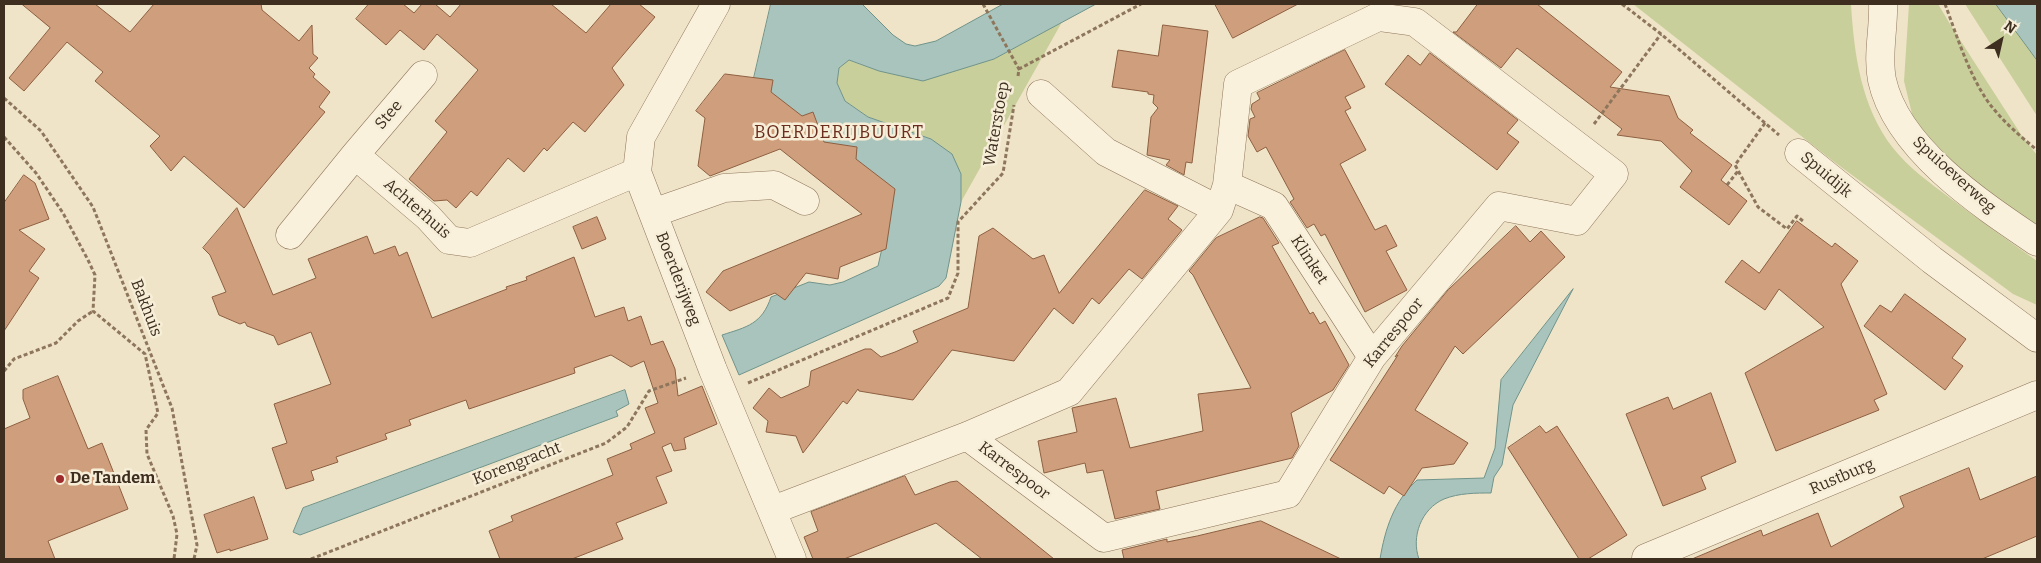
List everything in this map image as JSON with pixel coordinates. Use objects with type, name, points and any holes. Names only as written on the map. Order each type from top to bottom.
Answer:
[{"type":"street","name":"Boerderijweg","points":[[716,4],[641,137],[637,172],[718,382],[792,559]]},
{"type":"street","name":"Spuioeverweg","points":[[1883,4],[1882,79],[1900,124],[1923,152],[1971,194],[2037,242]]},
{"type":"street","name":"Karrespoor","points":[[773,510],[967,436],[1069,392],[1223,198],[1238,84],[1378,17],[1422,13],[1577,146],[1614,174],[1577,221],[1499,206],[1372,357],[1288,494],[1104,538],[967,436]]},
{"type":"street","name":"Stee","points":[[355,155],[422,75]]},
{"type":"street","points":[[1041,94],[1106,152],[1223,198]]},
{"type":"street","name":"Spuidijk","points":[[1799,153],[1939,266],[2037,338]]},
{"type":"street","name":"Achterhuis","points":[[355,155],[428,217],[449,240],[470,243],[637,172]]},
{"type":"street","points":[[290,236],[355,155]]},
{"type":"street","points":[[653,213],[724,188],[774,185],[805,200]]},
{"type":"street","name":"Klinket","points":[[1223,198],[1274,206],[1372,357]]},
{"type":"street","name":"Rustburg","points":[[1646,558],[2037,394]]},
{"type":"path","points":[[983,4],[1014,58]]},
{"type":"path","name":"Waterstoep","points":[[1018,79],[1019,70],[1141,4]]},
{"type":"path","name":"Spuidijk","points":[[1622,4],[1661,34],[1799,153]]},
{"type":"path","points":[[1945,4],[1969,66],[1991,106],[2016,133],[2037,150]]},
{"type":"path","points":[[1577,146],[1661,34]]},
{"type":"path","name":"Bakhuis","points":[[4,98],[42,131],[94,207],[172,408],[197,545],[194,559]]},
{"type":"path","name":"Waterstoep","points":[[718,382],[948,298],[958,273],[958,222],[1003,173],[1015,98]]},
{"type":"path","points":[[1765,123],[1735,165],[1758,207],[1787,229],[1797,216],[1804,222]]},
{"type":"path","points":[[4,137],[36,172],[63,213],[88,260],[95,275],[93,311]]},
{"type":"path","points":[[1727,185],[1738,170]]},
{"type":"path","points":[[4,371],[14,359],[56,344],[78,321],[93,311]]},
{"type":"path","points":[[93,311],[145,354],[158,413],[146,430],[147,454],[173,516],[176,534],[174,559]]},
{"type":"path","name":"Korengracht","points":[[311,559],[606,442],[627,427],[649,391],[718,382]]},
{"type":"green space","points":[[1633,4],[1851,4],[1854,42],[1861,79],[1866,98],[1882,132],[1899,155],[1920,175],[2037,261],[2037,305],[2013,294],[1833,161]]},
{"type":"green space","points":[[1909,4],[1938,4],[2022,136],[2037,155],[2037,226],[2001,202],[1957,167],[1928,140],[1913,118],[1904,81]]},
{"type":"green space","points":[[1965,4],[1996,4],[2037,60],[2037,116]]},
{"type":"green space","points":[[1062,22],[961,202],[961,174],[931,139],[868,117],[845,101],[837,83],[839,68],[848,60],[879,71],[923,80],[994,59]]},
{"type":"water","points":[[771,4],[862,4],[893,35],[906,44],[915,46],[936,41],[1003,4],[1096,4],[994,59],[923,81],[879,71],[849,60],[839,68],[837,83],[845,101],[868,117],[931,139],[952,154],[961,174],[961,202],[946,278],[939,286],[739,375],[722,335],[753,323],[763,313],[771,297],[809,282],[830,285],[843,282],[878,266],[892,204],[750,95]]},
{"type":"water","points":[[1996,4],[2037,4],[2037,60]]},
{"type":"water","points":[[1573,289],[1513,405],[1502,465],[1494,477],[1491,493],[1450,497],[1429,510],[1420,524],[1417,533],[1416,542],[1419,559],[1380,559],[1392,516],[1402,497],[1417,480],[1484,478],[1495,448],[1501,380]]},
{"type":"water","points":[[625,390],[629,404],[616,411],[618,416],[300,535],[293,532],[303,508]]},
{"type":"building","points":[[22,4],[95,4],[130,32],[154,4],[261,4],[262,10],[299,41],[312,25],[313,54],[318,58],[309,68],[315,74],[313,77],[330,92],[319,107],[325,112],[244,208],[184,156],[171,171],[150,146],[160,136],[95,81],[103,72],[67,42],[24,91],[9,78],[50,28]]},
{"type":"building","points":[[369,4],[403,4],[414,13],[422,4],[435,4],[450,17],[461,4],[551,4],[586,33],[611,4],[639,4],[655,17],[612,68],[624,85],[585,132],[573,122],[547,151],[544,148],[524,172],[508,158],[477,196],[471,191],[456,208],[447,200],[434,201],[409,179],[447,132],[435,121],[478,70],[437,34],[424,50],[400,30],[386,45],[356,19]]},
{"type":"building","points":[[1215,4],[1298,4],[1233,38]]},
{"type":"building","points":[[1478,4],[1537,4],[1622,72],[1610,87],[1669,96],[1678,118],[1693,130],[1690,133],[1732,165],[1721,180],[1747,201],[1729,225],[1680,187],[1692,171],[1661,141],[1617,135],[1622,129],[1517,48],[1501,68],[1453,32],[1456,32]]},
{"type":"building","points":[[1163,25],[1208,31],[1192,163],[1186,162],[1184,175],[1166,165],[1170,160],[1147,155],[1151,117],[1158,108],[1153,103],[1154,95],[1148,94],[1148,92],[1112,87],[1118,50],[1158,56]]},
{"type":"building","points":[[1345,50],[1365,87],[1345,97],[1351,108],[1345,111],[1366,150],[1340,164],[1375,230],[1386,225],[1397,246],[1386,251],[1407,290],[1365,312],[1325,234],[1321,236],[1314,224],[1307,228],[1290,202],[1294,199],[1266,147],[1257,152],[1248,136],[1250,119],[1255,117],[1251,109],[1252,104],[1260,99],[1257,93]]},
{"type":"building","points":[[1430,53],[1518,120],[1507,133],[1519,142],[1497,170],[1385,84],[1408,55],[1420,65]]},
{"type":"building","points":[[725,74],[773,80],[771,92],[802,116],[813,112],[824,142],[857,147],[856,159],[895,189],[886,249],[840,267],[838,279],[806,273],[785,300],[775,293],[730,311],[706,292],[723,271],[862,214],[780,149],[710,176],[698,166],[705,118],[696,111]]},
{"type":"building","points":[[24,175],[35,183],[49,219],[19,230],[45,249],[29,271],[39,278],[4,331],[4,203]]},
{"type":"building","points":[[1145,190],[1178,206],[1168,219],[1182,230],[1142,279],[1129,269],[1099,304],[1092,298],[1073,324],[1054,308],[1014,361],[952,350],[913,400],[859,391],[858,389],[847,404],[843,401],[803,453],[796,436],[766,432],[768,421],[753,408],[769,388],[781,398],[809,386],[811,371],[865,349],[871,349],[881,357],[895,352],[918,342],[913,331],[968,308],[979,236],[993,228],[1033,259],[1044,255],[1059,293]]},
{"type":"building","points":[[237,208],[273,295],[316,278],[308,259],[367,236],[374,254],[395,246],[399,256],[407,252],[432,318],[507,289],[506,287],[527,280],[526,277],[574,257],[595,317],[624,307],[628,321],[641,316],[651,345],[663,341],[675,369],[678,396],[702,386],[717,424],[684,438],[686,449],[674,451],[671,443],[662,447],[672,471],[656,477],[667,503],[616,523],[623,539],[572,559],[500,559],[489,531],[513,521],[511,516],[613,475],[607,459],[632,449],[630,444],[655,433],[645,408],[658,403],[644,361],[631,367],[611,355],[574,368],[575,373],[469,409],[466,400],[409,420],[411,425],[385,434],[387,439],[336,457],[338,462],[311,471],[314,480],[286,489],[272,448],[287,443],[274,404],[331,384],[311,332],[278,345],[274,336],[247,326],[245,322],[240,324],[219,315],[212,297],[226,292],[210,255],[203,248]]},
{"type":"building","points":[[597,217],[606,239],[582,249],[573,227]]},
{"type":"building","points":[[1260,217],[1263,218],[1279,243],[1272,246],[1310,314],[1313,312],[1320,324],[1325,321],[1349,365],[1333,390],[1291,413],[1299,446],[1292,458],[1156,491],[1160,509],[1115,519],[1103,470],[1087,473],[1085,463],[1044,473],[1038,441],[1077,432],[1072,408],[1116,398],[1130,448],[1203,431],[1198,394],[1251,388],[1193,275],[1189,271],[1216,238]]},
{"type":"building","points":[[1797,221],[1832,247],[1835,243],[1858,261],[1841,284],[1887,394],[1874,400],[1879,410],[1776,451],[1745,373],[1824,327],[1779,289],[1765,310],[1725,282],[1742,260],[1759,273]]},
{"type":"building","points":[[1516,226],[1530,242],[1541,231],[1565,257],[1463,354],[1455,346],[1415,410],[1468,443],[1454,464],[1422,468],[1404,496],[1389,486],[1384,494],[1330,460],[1402,346],[1448,290]]},
{"type":"building","points":[[1905,294],[1966,339],[1952,358],[1963,366],[1945,390],[1864,326],[1880,305],[1891,312]]},
{"type":"building","name":"De Tandem","points":[[58,376],[88,449],[102,443],[128,509],[48,541],[55,559],[4,559],[4,429],[30,418],[23,399],[23,390]]},
{"type":"building","points":[[1711,393],[1736,462],[1701,477],[1706,489],[1663,506],[1626,414],[1668,397],[1673,409]]},
{"type":"building","points":[[1540,426],[1546,433],[1557,426],[1627,535],[1588,559],[1579,559],[1508,448]]},
{"type":"building","points":[[1969,468],[1980,500],[2037,476],[2037,536],[1982,559],[1692,559],[1761,530],[1763,536],[1818,513],[1831,547],[1904,507],[1900,497]]},
{"type":"building","points":[[905,476],[915,495],[957,481],[1054,559],[982,559],[936,523],[844,559],[813,559],[804,537],[818,531],[811,512]]},
{"type":"building","points":[[254,497],[268,539],[230,551],[230,549],[217,553],[204,515]]},
{"type":"building","points":[[1261,521],[1341,559],[1124,559],[1122,550],[1167,539],[1167,542],[1197,536]]},
{"type":"place","name":"De Tandem","points":[[60,479]]},
{"type":"district","name":"BOERDERIJBUURT","points":[[839,133]]}]
